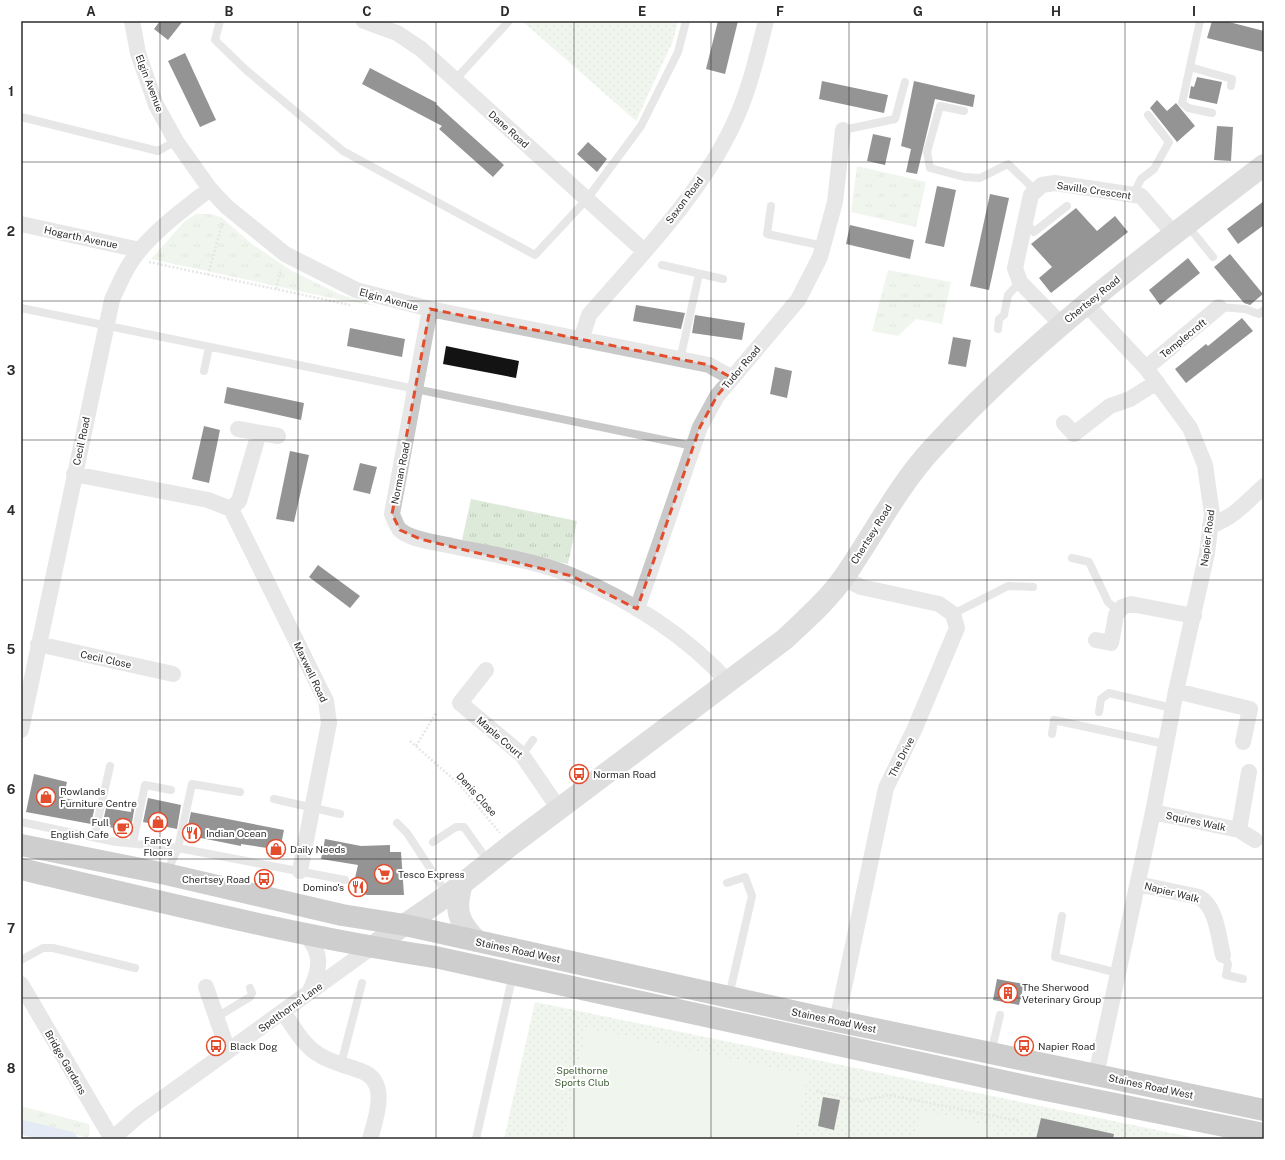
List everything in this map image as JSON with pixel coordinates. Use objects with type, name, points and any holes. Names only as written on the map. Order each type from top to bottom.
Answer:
[{"type":"highway","name":"Staines Road West","points":[[21,845],[166,874],[342,915],[405,925],[837,1021],[1264,1110]]},
{"type":"highway","points":[[21,869],[305,934],[435,957],[513,973],[1026,1086],[1264,1134]]},
{"type":"highway","points":[[342,915],[361,930],[372,947]]},
{"type":"highway","points":[[405,925],[410,937],[435,957]]},
{"type":"street","name":"Elgin Avenue","points":[[132,21],[138,54],[156,105],[176,141],[210,189],[227,207],[285,254],[356,290],[430,310],[709,366],[732,378]]},
{"type":"street","name":"Dane Road","points":[[364,21],[397,33],[421,49],[644,251]]},
{"type":"street","name":"Saxon Road","points":[[581,340],[589,315],[696,189],[733,125],[753,76],[766,21]]},
{"type":"street","name":"Tudor Road","points":[[637,609],[700,427],[717,396],[798,300],[820,257],[835,202],[843,130]]},
{"type":"street","name":"Chertsey Road","points":[[372,947],[455,890],[511,845],[786,639],[817,609],[843,578],[890,502],[933,448],[995,386],[1061,324],[1180,229],[1264,165]]},
{"type":"street","name":"Saville Crescent","points":[[1036,190],[1042,185],[1055,183],[1141,196],[1180,229]]},
{"type":"street","name":"Cecil Road","points":[[21,730],[112,300],[137,254],[179,213],[210,189]]},
{"type":"street","points":[[1036,190],[1031,195],[1015,268],[1020,282],[1061,324]]},
{"type":"street","name":"Hogarth Avenue","points":[[21,224],[137,254]]},
{"type":"street","name":"Napier Road","points":[[1086,304],[1146,368],[1190,428],[1205,465],[1212,514],[1194,616],[1172,708],[1154,812],[1096,1075]]},
{"type":"street","name":"Templecroft","points":[[1146,368],[1220,308]]},
{"type":"street","name":"Norman Road","points":[[430,310],[392,514],[400,530],[420,539],[519,560],[572,576],[623,600],[665,627],[711,663],[729,683]]},
{"type":"street","points":[[1064,423],[1074,434],[1110,406],[1130,399],[1157,382]]},
{"type":"street","points":[[238,429],[278,436]]},
{"type":"street","points":[[74,474],[208,500],[231,509],[240,501],[258,433]]},
{"type":"street","points":[[1210,526],[1222,522],[1237,512],[1264,486]]},
{"type":"street","name":"Maxwell Road","points":[[231,509],[326,700],[329,723],[300,870]]},
{"type":"street","points":[[843,578],[862,587],[939,604],[953,614]]},
{"type":"street","points":[[1096,640],[1111,643],[1118,611],[1122,607],[1131,604],[1194,616]]},
{"type":"street","name":"The Drive","points":[[837,1021],[886,788],[915,728],[957,628],[953,614]]},
{"type":"street","name":"Cecil Close","points":[[38,644],[173,674]]},
{"type":"street","name":"Maple Court","points":[[486,670],[460,703],[522,755],[559,809]]},
{"type":"street","points":[[1176,691],[1250,709],[1243,742]]},
{"type":"street","name":"Squires Walk","points":[[1238,830],[1249,772]]},
{"type":"street","name":"Squires Walk","points":[[1154,812],[1238,830],[1255,840]]},
{"type":"street","name":"Napier Walk","points":[[1138,884],[1199,897],[1206,901],[1216,921],[1217,932],[1223,955]]},
{"type":"street","points":[[455,890],[457,907],[464,927],[477,941]]},
{"type":"street","points":[[305,934],[318,951],[318,963],[315,979],[309,993]]},
{"type":"street","name":"Spelthorne Lane","points":[[112,1139],[138,1116],[372,947]]},
{"type":"street","name":"Bridge Gardens","points":[[21,984],[112,1139]]},
{"type":"street","points":[[206,987],[228,1051]]},
{"type":"street","points":[[283,1012],[304,1041],[316,1053],[341,1064],[363,1071],[374,1081],[378,1090],[379,1103],[370,1139]]},
{"type":"lane","points":[[220,21],[215,40],[246,70],[343,150],[535,255],[587,199],[641,126],[678,52],[686,21]]},
{"type":"lane","points":[[455,80],[509,21]]},
{"type":"lane","points":[[1200,21],[1182,103],[1188,108],[1212,113]]},
{"type":"lane","points":[[1190,67],[1232,78],[1231,86]]},
{"type":"lane","points":[[843,130],[895,119],[905,82]]},
{"type":"lane","points":[[964,111],[940,106],[927,152],[930,168],[980,178],[1008,164],[1036,190]]},
{"type":"lane","points":[[1134,195],[1141,179],[1154,169],[1169,142],[1148,115]]},
{"type":"lane","points":[[21,117],[158,151],[176,141]]},
{"type":"lane","points":[[772,206],[767,234],[824,246]]},
{"type":"lane","points":[[1025,222],[1034,232],[1067,206]]},
{"type":"lane","points":[[1180,229],[1213,257]]},
{"type":"lane","points":[[662,266],[723,279]]},
{"type":"lane","points":[[680,360],[699,274]]},
{"type":"lane","points":[[998,329],[999,319],[1004,315],[1008,295],[1020,282]]},
{"type":"lane","points":[[21,308],[694,446]]},
{"type":"lane","points":[[1220,308],[1245,309],[1259,314],[1264,310]]},
{"type":"lane","points":[[204,371],[209,347]]},
{"type":"lane","points":[[1072,558],[1089,562],[1108,602],[1118,611]]},
{"type":"lane","points":[[953,614],[1008,586],[1033,587]]},
{"type":"lane","points":[[1099,712],[1101,699],[1109,693],[1172,708]]},
{"type":"lane","points":[[1052,734],[1054,720],[1165,744]]},
{"type":"lane","points":[[522,755],[533,740]]},
{"type":"lane","points":[[94,837],[110,766]]},
{"type":"lane","points":[[166,874],[178,848],[192,784],[240,792]]},
{"type":"lane","points":[[133,843],[145,785],[171,790]]},
{"type":"lane","points":[[274,799],[340,814]]},
{"type":"lane","points":[[21,822],[116,842],[178,848],[300,870],[345,880]]},
{"type":"lane","points":[[397,823],[408,833],[455,890]]},
{"type":"lane","points":[[433,842],[456,827],[464,827],[489,863]]},
{"type":"lane","points":[[727,883],[745,877],[752,896],[729,997]]},
{"type":"lane","points":[[1062,916],[1055,956],[1118,973]]},
{"type":"lane","points":[[21,960],[43,948],[53,948],[135,968]]},
{"type":"lane","points":[[1223,955],[1228,964],[1226,975],[1242,979]]},
{"type":"lane","points":[[476,1139],[513,973]]},
{"type":"lane","points":[[341,1064],[362,983]]},
{"type":"lane","points":[[217,1018],[250,997],[252,993],[250,988]]},
{"type":"lane","points":[[991,1053],[1000,1015]]},
{"type":"path","points":[[208,275],[227,207]]},
{"type":"path","points":[[137,254],[208,275],[352,306]]},
{"type":"path","points":[[276,289],[285,254]]},
{"type":"path","points":[[416,746],[436,713]]},
{"type":"path","name":"Denis Close","points":[[410,741],[460,785],[511,845]]},
{"type":"path","points":[[816,1091],[859,1101],[890,1095],[1019,1121]]},
{"type":"highlighted area","points":[[430,309],[709,365],[732,378],[717,396],[700,427],[637,609],[572,576],[420,539],[400,530],[392,514]]},
{"type":"green space","points":[[522,21],[678,21],[673,41],[636,121]]},
{"type":"green space","points":[[857,166],[926,182],[916,227],[851,212]]},
{"type":"green space","points":[[196,214],[210,214],[221,217],[252,244],[292,271],[339,294],[378,306],[340,300],[151,259],[184,222]]},
{"type":"green space","points":[[888,270],[951,282],[942,324],[916,319],[898,336],[872,331]]},
{"type":"green space","points":[[471,499],[577,521],[568,564],[462,540]]},
{"type":"green space","name":"Spelthorne Sports Club","points":[[535,1002],[1201,1139],[504,1139]]},
{"type":"green space","points":[[587,1028],[808,1075],[794,1139],[563,1139]]},
{"type":"green space","points":[[21,1106],[89,1124],[90,1131],[88,1138],[21,1121]]},
{"type":"green space","points":[[921,1110],[995,1127],[992,1139],[915,1139]]},
{"type":"building","points":[[160,21],[183,21],[168,40],[154,29]]},
{"type":"building","points":[[718,21],[738,21],[725,74],[706,69]]},
{"type":"building","points":[[1212,21],[1225,21],[1264,31],[1264,52],[1207,38]]},
{"type":"building","points":[[185,53],[216,120],[200,127],[168,61]]},
{"type":"building","points":[[370,68],[437,103],[436,104],[504,165],[493,177],[439,129],[442,126],[362,84]]},
{"type":"building","points":[[1197,77],[1222,82],[1217,104],[1189,98],[1191,86],[1194,87]]},
{"type":"building","points":[[822,81],[888,95],[884,113],[819,99]]},
{"type":"building","points":[[914,81],[975,95],[973,107],[935,99],[917,174],[906,172],[911,149],[901,146]]},
{"type":"building","points":[[1157,100],[1167,111],[1176,103],[1195,126],[1177,142],[1150,108]]},
{"type":"building","points":[[1217,126],[1233,127],[1231,161],[1214,160]]},
{"type":"building","points":[[873,134],[891,138],[885,165],[867,161]]},
{"type":"building","points":[[588,142],[607,159],[597,172],[577,154]]},
{"type":"building","points":[[937,186],[956,190],[944,247],[925,243]]},
{"type":"building","points":[[990,194],[1009,198],[989,290],[970,286]]},
{"type":"building","points":[[1264,201],[1264,225],[1238,244],[1227,229]]},
{"type":"building","points":[[1076,208],[1097,231],[1115,216],[1128,232],[1051,293],[1039,278],[1052,267],[1031,244]]},
{"type":"building","points":[[850,225],[914,240],[910,259],[846,244]]},
{"type":"building","points":[[1230,254],[1263,294],[1250,305],[1244,303],[1214,267]]},
{"type":"building","points":[[1188,258],[1200,273],[1160,305],[1149,290]]},
{"type":"building","points":[[636,305],[685,313],[681,329],[633,321]]},
{"type":"building","points":[[695,315],[745,323],[742,340],[692,333]]},
{"type":"building","points":[[1242,318],[1253,331],[1186,383],[1175,369],[1206,344],[1208,346]]},
{"type":"building","points":[[350,328],[405,339],[402,357],[347,346]]},
{"type":"building","points":[[953,337],[971,340],[966,367],[948,364]]},
{"type":"building","points":[[446,346],[519,361],[516,378],[443,364]]},
{"type":"building","points":[[775,367],[792,371],[787,398],[770,394]]},
{"type":"building","points":[[227,387],[304,403],[301,420],[224,403]]},
{"type":"building","points":[[204,426],[220,430],[209,483],[192,479]]},
{"type":"building","points":[[290,451],[309,455],[294,522],[276,519]]},
{"type":"building","points":[[360,463],[377,467],[370,494],[353,490]]},
{"type":"building","points":[[318,565],[360,596],[350,608],[309,577]]},
{"type":"building","name":"Rowlands Furniture Centre","points":[[34,774],[67,782],[63,798],[94,804],[95,806],[91,824],[26,812]]},
{"type":"building","points":[[148,798],[181,805],[177,829],[143,822]]},
{"type":"building","points":[[132,804],[135,805],[131,828],[128,827],[127,830],[102,826],[106,808],[131,812]]},
{"type":"building","points":[[191,812],[284,830],[280,850],[241,844],[241,846],[186,835]]},
{"type":"building","name":"Tesco Express","points":[[325,839],[361,846],[390,845],[390,852],[401,852],[404,895],[367,895],[352,891],[358,865],[321,859]]},
{"type":"building","name":"The Sherwood Veterinary Group","points":[[997,979],[1024,984],[1019,1005],[993,1000]]},
{"type":"building","points":[[823,1097],[840,1100],[834,1130],[818,1126]]},
{"type":"building","points":[[1041,1118],[1114,1134],[1113,1139],[1036,1139]]},
{"type":"waterway","points":[[21,1127],[70,1139]]},
{"type":"place","name":"Norman Road","points":[[579,774]]},
{"type":"place","name":"Rowlands Furniture Centre","points":[[46,797]]},
{"type":"place","name":"Fancy Floors","points":[[158,822]]},
{"type":"place","name":"Full English Cafe","points":[[123,828]]},
{"type":"place","name":"Indian Ocean","points":[[192,833]]},
{"type":"place","name":"Daily Needs","points":[[276,849]]},
{"type":"place","name":"Tesco Express","points":[[384,874]]},
{"type":"place","name":"Chertsey Road","points":[[264,879]]},
{"type":"place","name":"Domino's","points":[[358,887]]},
{"type":"place","name":"The Sherwood Veterinary Group","points":[[1008,993]]},
{"type":"place","name":"Black Dog","points":[[216,1046]]},
{"type":"place","name":"Napier Road","points":[[1024,1046]]}]
